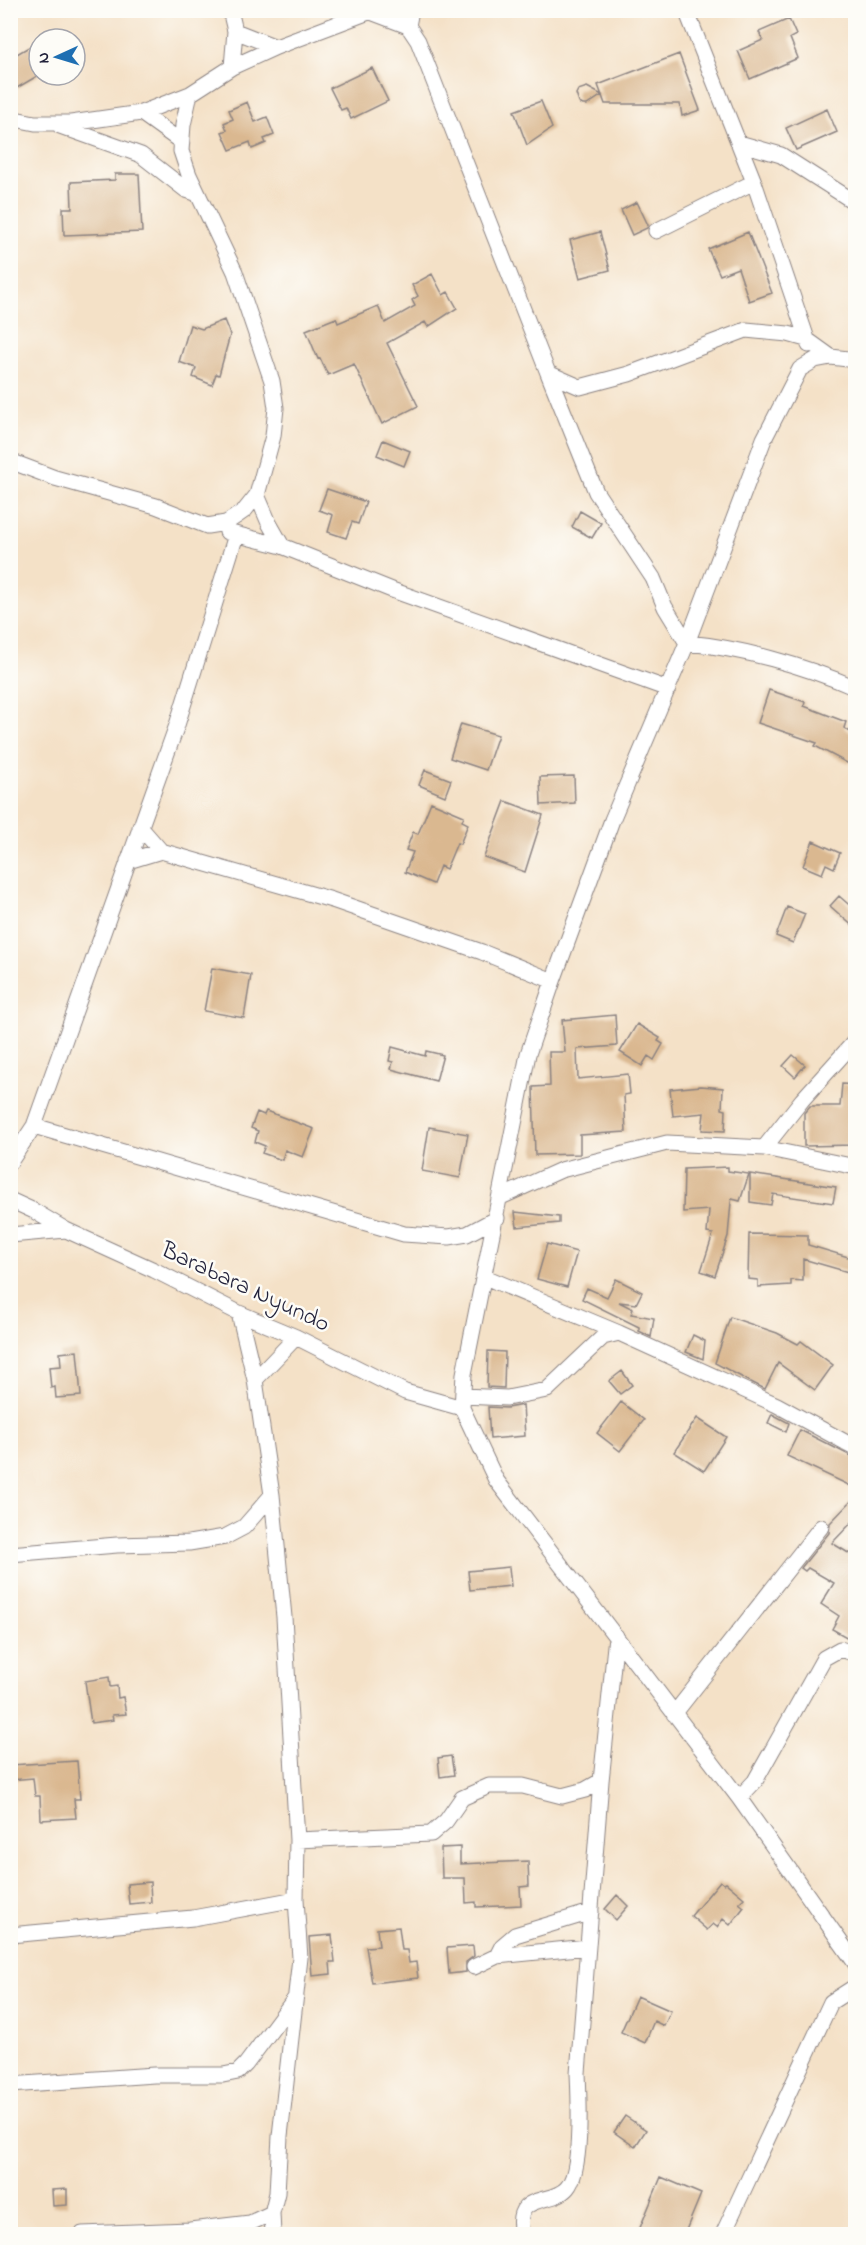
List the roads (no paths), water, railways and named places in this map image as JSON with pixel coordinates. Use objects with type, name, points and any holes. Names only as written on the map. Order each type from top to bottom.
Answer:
[{"type":"street","points":[[230,10],[235,31],[232,67]]},
{"type":"street","points":[[408,26],[411,10]]},
{"type":"street","points":[[686,10],[739,143],[815,360]]},
{"type":"street","points":[[10,118],[35,123],[71,123],[141,113],[190,94],[232,67],[276,47],[372,11],[408,26],[418,41],[596,492],[652,578],[665,607],[687,643]]},
{"type":"street","points":[[235,31],[276,47]]},
{"type":"street","points":[[190,94],[180,141],[181,151],[189,175],[235,272],[272,381],[276,408],[273,436],[257,495],[226,523],[207,526]]},
{"type":"street","points":[[141,113],[180,141]]},
{"type":"street","points":[[51,123],[141,155],[186,190],[198,194]]},
{"type":"street","points":[[739,143],[781,155],[855,203]]},
{"type":"street","points":[[656,231],[753,182]]},
{"type":"street","points":[[563,406],[580,387],[629,374],[746,330],[788,334],[806,339],[831,357]]},
{"type":"street","points":[[853,1955],[739,1798],[496,1480],[463,1402],[464,1374],[528,1054],[612,820],[687,643],[764,439],[800,369],[815,360],[854,356]]},
{"type":"street","points":[[548,373],[580,387]]},
{"type":"street","points":[[10,461],[55,478],[156,506],[207,526],[282,546],[392,590],[668,689]]},
{"type":"street","points":[[257,495],[268,523],[282,546]]},
{"type":"street","points":[[10,1162],[34,1126],[177,725],[236,535]]},
{"type":"street","points":[[687,643],[719,646],[826,675],[855,688]]},
{"type":"street","points":[[140,827],[161,851],[332,900],[482,952],[553,981]]},
{"type":"street","points":[[128,861],[161,851]]},
{"type":"street","points":[[764,1148],[802,1100],[855,1041]]},
{"type":"street","points":[[34,1126],[404,1234],[449,1237],[467,1234],[497,1218]]},
{"type":"street","points":[[501,1197],[561,1170],[667,1143],[764,1148],[855,1167]]},
{"type":"street","name":"Barabara Nyundo","points":[[10,1200],[66,1230],[154,1270],[238,1313],[296,1336],[405,1392],[463,1402],[507,1398],[547,1390],[603,1337],[619,1333]]},
{"type":"street","points":[[10,1235],[66,1230]]},
{"type":"street","points":[[485,1278],[619,1333],[777,1405],[855,1448]]},
{"type":"street","points":[[238,1313],[255,1380],[272,1495],[284,1617],[297,1840],[296,1899],[300,1958],[280,2136],[277,2193],[272,2213],[273,2235]]},
{"type":"street","points":[[255,1380],[296,1336]]},
{"type":"street","points":[[10,1554],[117,1545],[189,1543],[225,1538],[244,1527],[272,1495]]},
{"type":"street","points":[[674,1714],[821,1527]]},
{"type":"street","points":[[522,2235],[520,2223],[525,2210],[535,2200],[560,2194],[568,2187],[575,2166],[580,2112],[578,2073],[601,1781],[616,1636]]},
{"type":"street","points":[[739,1798],[755,1781],[824,1658],[840,1649],[855,1654]]},
{"type":"street","points":[[297,1840],[431,1834],[446,1821],[462,1798],[489,1786],[523,1786],[562,1796],[585,1790],[601,1781]]},
{"type":"street","points":[[10,1935],[193,1918],[296,1899]]},
{"type":"street","points":[[497,1956],[502,1946],[515,1935],[591,1912]]},
{"type":"street","points":[[474,1967],[497,1956],[588,1947]]},
{"type":"street","points":[[723,2235],[831,2002],[855,1986]]},
{"type":"street","points":[[10,2085],[154,2075],[223,2075],[238,2072],[296,1997]]},
{"type":"street","points":[[82,2235],[226,2226],[250,2223],[272,2213]]}]
